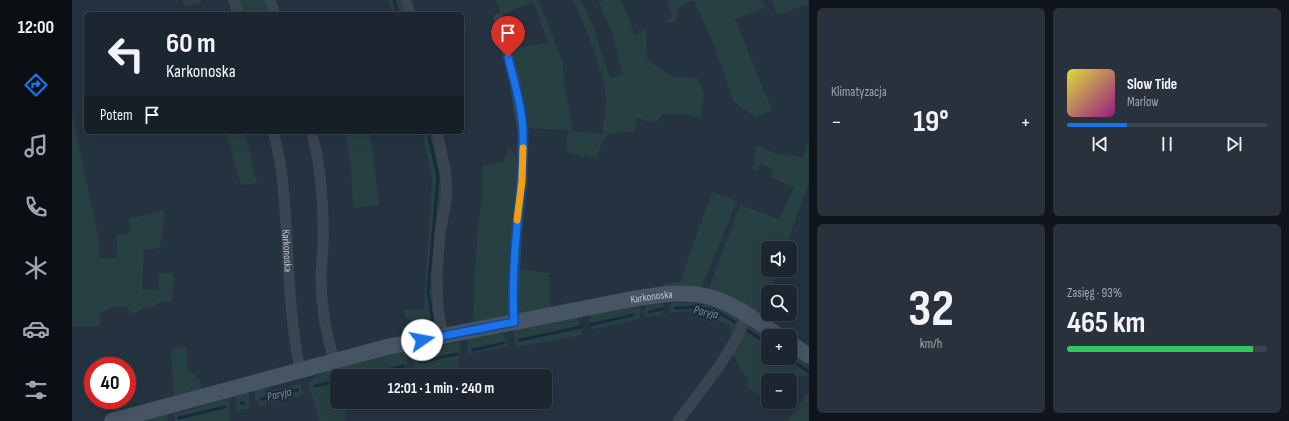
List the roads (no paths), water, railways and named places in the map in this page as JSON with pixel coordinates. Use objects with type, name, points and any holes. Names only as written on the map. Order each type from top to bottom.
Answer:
[{"type":"street","points":[[234,0],[237,12]]},
{"type":"street","points":[[270,0],[273,12]]},
{"type":"street","points":[[406,0],[409,12]]},
{"type":"street","points":[[499,19],[515,82],[523,132],[522,181],[516,237],[514,322]]},
{"type":"street","name":"Karkonoska","points":[[274,134],[278,148],[282,175],[291,304],[300,370]]},
{"type":"street","points":[[312,134],[318,165],[323,212],[321,276],[322,299],[328,340],[334,361]]},
{"type":"street","points":[[437,134],[445,170],[447,194],[440,234],[437,275],[438,309],[443,336]]},
{"type":"street","name":"Karkonoska","points":[[112,421],[388,347],[632,299],[672,294],[692,294],[709,297],[724,302],[768,329]]},
{"type":"street","points":[[678,421],[719,365],[739,334],[747,315]]},
{"type":"street","points":[[797,348],[809,356]]},
{"type":"waterway","points":[[394,0],[397,12]]},
{"type":"waterway","points":[[428,134],[438,177],[428,291],[434,329]]},
{"type":"waterway","name":"Paryja","points":[[675,308],[696,307],[718,312],[735,322]]},
{"type":"waterway","name":"Paryja","points":[[649,312],[663,309]]},
{"type":"waterway","name":"Paryja","points":[[590,325],[633,315]]},
{"type":"waterway","name":"Paryja","points":[[520,340],[581,327]]},
{"type":"waterway","name":"Paryja","points":[[747,330],[761,339]]},
{"type":"waterway","name":"Paryja","points":[[473,350],[504,343]]},
{"type":"waterway","name":"Paryja","points":[[420,362],[457,354]]},
{"type":"waterway","name":"Paryja","points":[[797,364],[808,371]]},
{"type":"waterway","name":"Paryja","points":[[391,369],[404,366]]},
{"type":"waterway","name":"Paryja","points":[[315,386],[330,383]]},
{"type":"waterway","name":"Paryja","points":[[261,399],[298,390]]},
{"type":"waterway","name":"Paryja","points":[[179,418],[225,407]]}]
